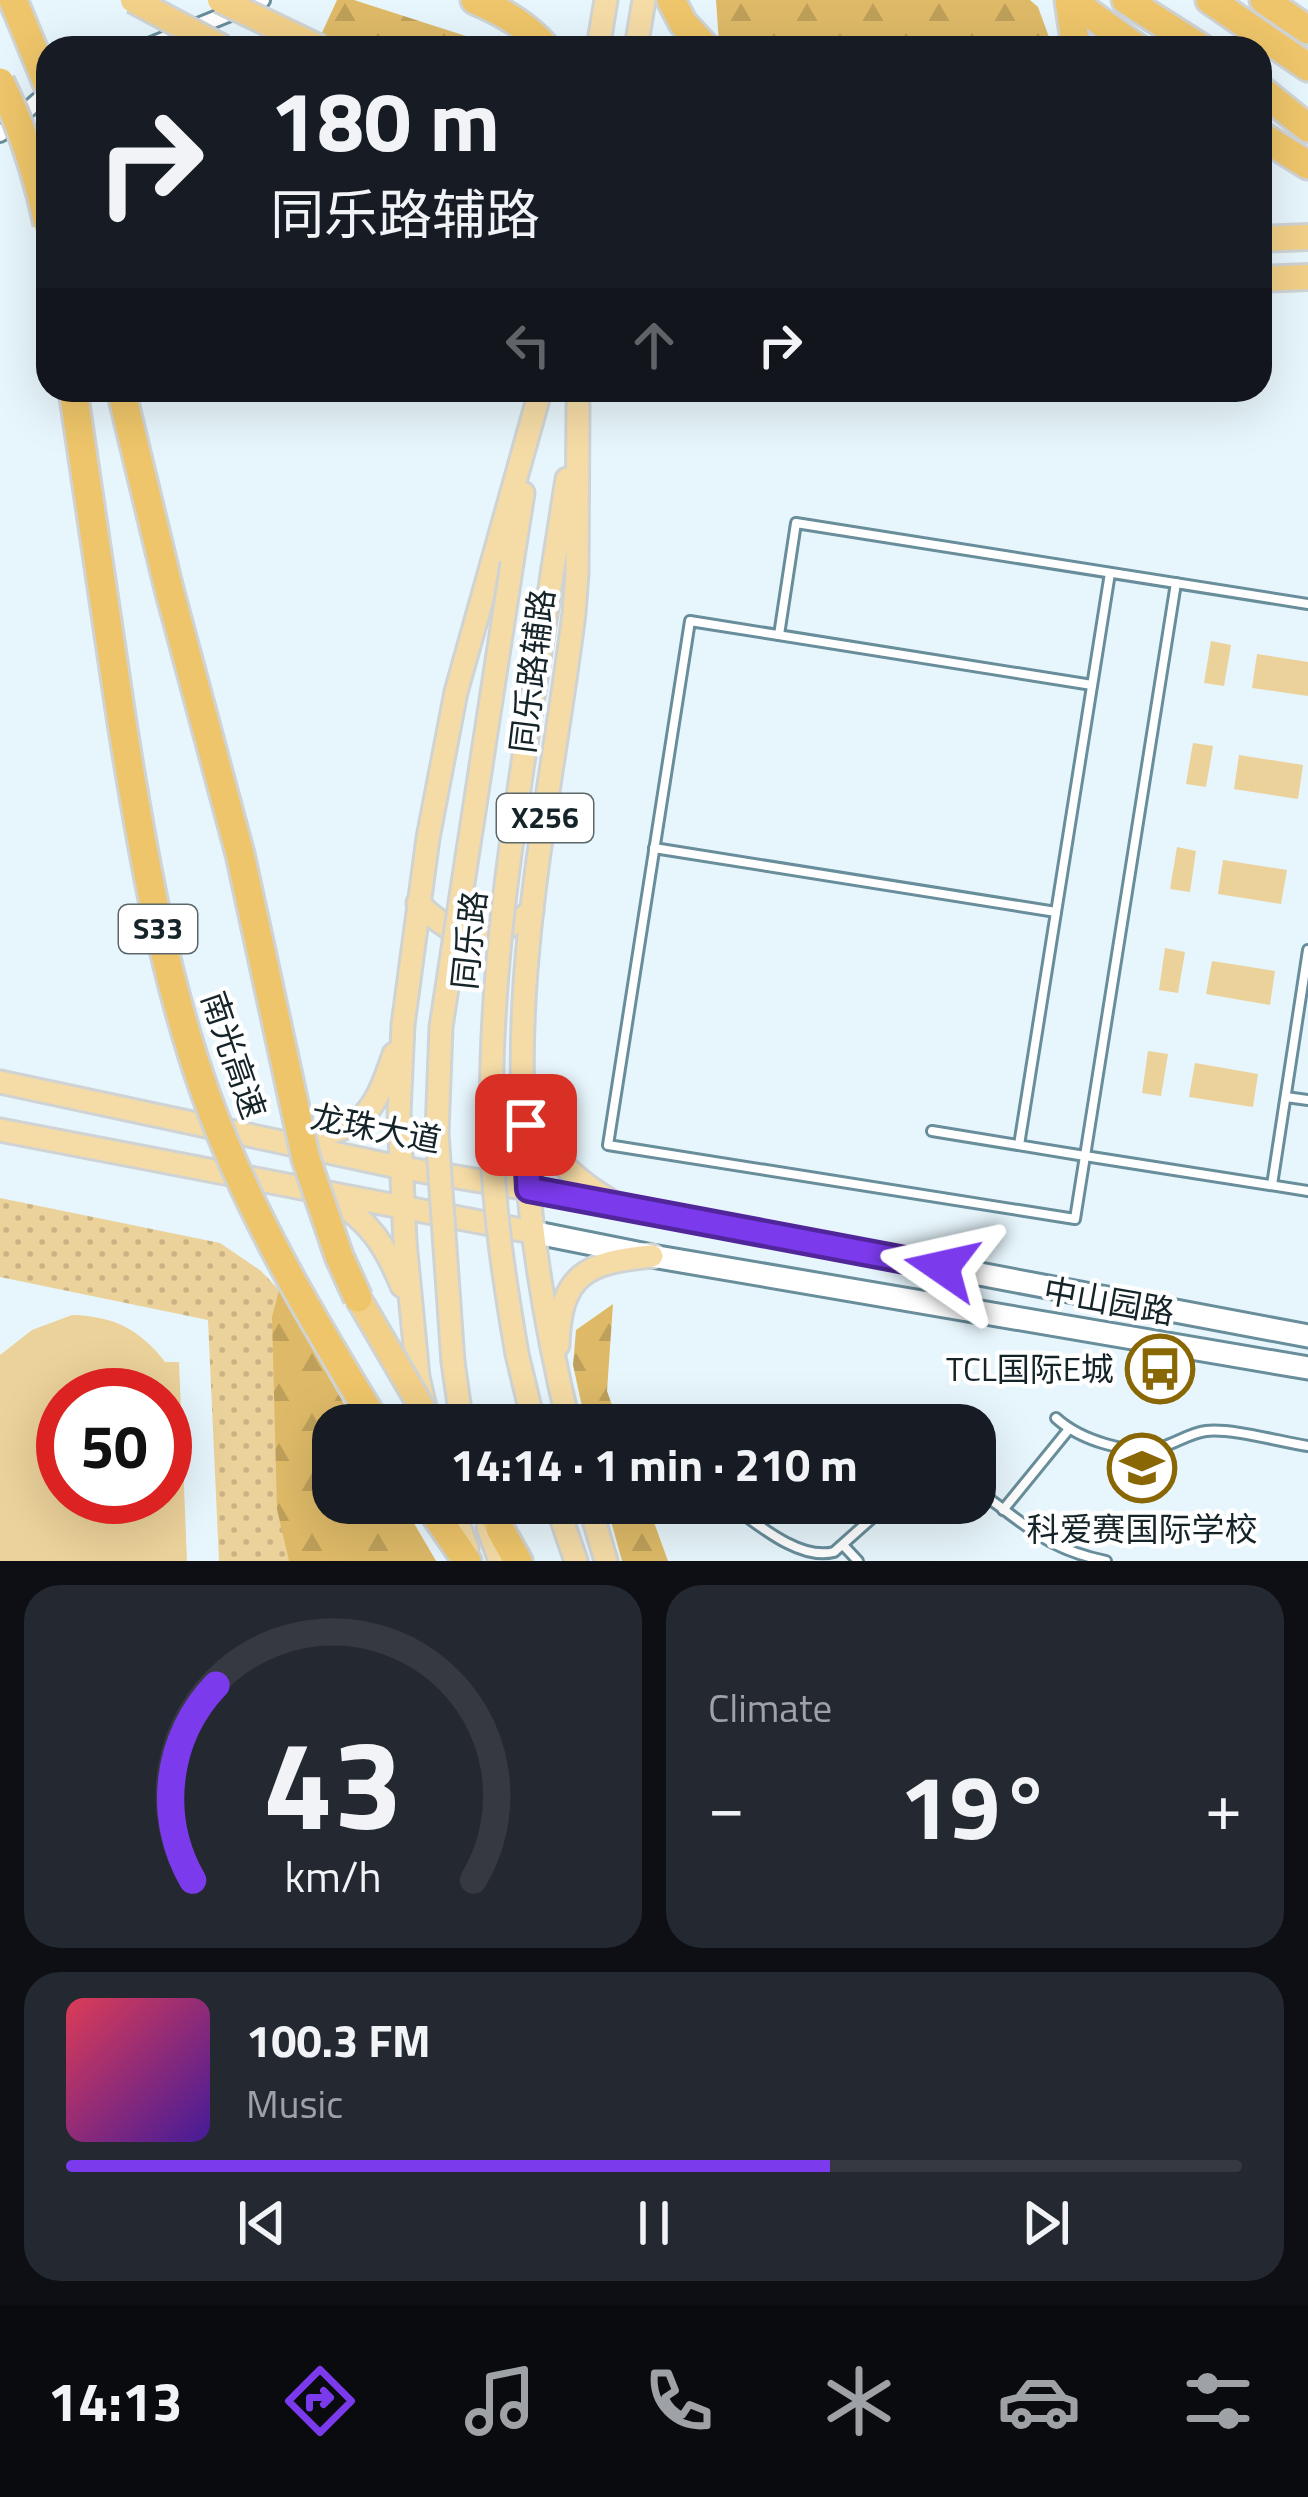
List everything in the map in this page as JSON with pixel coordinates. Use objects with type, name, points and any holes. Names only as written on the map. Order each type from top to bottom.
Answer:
[{"type":"highway","points":[[14,0],[36,57]]},
{"type":"highway","points":[[133,0],[200,36]]},
{"type":"highway","points":[[220,0],[295,36]]},
{"type":"highway","points":[[475,0],[514,18],[536,36]]},
{"type":"highway","points":[[1070,0],[1074,36]]},
{"type":"highway","points":[[1070,0],[1120,36]]},
{"type":"highway","points":[[1126,0],[1182,36]]},
{"type":"highway","points":[[1210,0],[1263,36]]},
{"type":"highway","points":[[1264,0],[1308,30]]},
{"type":"highway","points":[[672,2],[695,36]]},
{"type":"highway","points":[[1272,42],[1308,67]]},
{"type":"highway","points":[[0,82],[36,174]]},
{"type":"highway","points":[[1272,99],[1308,128]]},
{"type":"highway","points":[[1272,142],[1308,165]]},
{"type":"highway","points":[[1272,238],[1308,237]]},
{"type":"highway","points":[[1272,278],[1308,277]]},
{"type":"highway","name":"南光高速","points":[[75,402],[138,823],[182,1022],[221,1135],[267,1233],[310,1318],[364,1404]]},
{"type":"highway","name":"南光高速","points":[[124,402],[240,854],[306,1159],[358,1298]]},
{"type":"highway","points":[[358,1298],[418,1404]]},
{"type":"highway","points":[[443,1524],[470,1561]]},
{"type":"highway","points":[[497,1524],[518,1561]]},
{"type":"main road","points":[[600,36],[605,0]]},
{"type":"main road","points":[[638,36],[644,0]]},
{"type":"main road","name":"同乐路辅路","points":[[425,1404],[418,1377],[404,1208],[399,1113],[403,1024],[428,838],[461,669],[537,402]]},
{"type":"main road","name":"同乐路","points":[[459,1404],[447,1308],[437,1133],[440,1043],[538,402]]},
{"type":"main road","name":"同乐路","points":[[529,1404],[496,1208],[493,1054],[504,905],[578,402]]},
{"type":"main road","name":"同乐路辅路","points":[[564,1404],[544,1317],[532,1232],[521,1054],[532,911],[574,614],[579,402]]},
{"type":"main road","points":[[418,903],[446,928],[476,937],[505,930],[532,911]]},
{"type":"main road","points":[[287,1144],[346,1127],[368,1112],[384,1087],[403,1024]]},
{"type":"main road","points":[[521,1054],[543,1138],[573,1176],[622,1207]]},
{"type":"main road","name":"龙珠大道","points":[[0,1082],[403,1168],[529,1189]]},
{"type":"main road","points":[[0,1130],[404,1208]]},
{"type":"main road","points":[[284,1185],[319,1194],[357,1215],[382,1244],[411,1309]]},
{"type":"main road","name":"中山园路","points":[[529,1189],[1308,1336]]},
{"type":"main road","name":"中山园路","points":[[404,1208],[652,1256],[1308,1368]]},
{"type":"main road","points":[[557,1376],[560,1317],[575,1282],[604,1262],[652,1256]]},
{"type":"main road","points":[[458,1524],[470,1561]]},
{"type":"main road","points":[[489,1524],[500,1561]]},
{"type":"main road","points":[[563,1524],[576,1561]]},
{"type":"main road","points":[[595,1524],[606,1561]]},
{"type":"street","points":[[174,36],[262,0]]},
{"type":"street","points":[[0,134],[36,100]]},
{"type":"lane","points":[[778,635],[796,523],[1308,604]]},
{"type":"lane","points":[[1019,1145],[1109,573]]},
{"type":"lane","points":[[1092,685],[690,621],[608,1145],[1075,1219],[1176,583]]},
{"type":"lane","points":[[654,848],[1056,911]]},
{"type":"lane","points":[[1272,1185],[1308,950]]},
{"type":"lane","points":[[1286,1097],[1308,1100]]},
{"type":"lane","points":[[932,1131],[1308,1191]]},
{"type":"lane","points":[[1056,1418],[1070,1429],[1135,1449],[1165,1446],[1210,1430],[1308,1446]]},
{"type":"lane","points":[[1003,1510],[1070,1429]]},
{"type":"lane","points":[[996,1505],[1050,1543],[1106,1561]]},
{"type":"lane","points":[[758,1524],[810,1556],[824,1556],[866,1524]]},
{"type":"lane","points":[[843,1545],[858,1561]]},
{"type":"shaded area","points":[[1211,641],[1231,645],[1224,686],[1204,683]]},
{"type":"shaded area","points":[[1257,654],[1308,662],[1308,696],[1252,688]]},
{"type":"shaded area","points":[[1193,743],[1213,746],[1206,787],[1186,784]]},
{"type":"shaded area","points":[[1239,755],[1303,765],[1298,799],[1234,789]]},
{"type":"shaded area","points":[[1177,847],[1196,851],[1190,892],[1170,889]]},
{"type":"shaded area","points":[[1223,860],[1287,870],[1281,904],[1218,894]]},
{"type":"shaded area","points":[[1165,948],[1185,952],[1178,993],[1159,990]]},
{"type":"shaded area","points":[[1212,961],[1275,971],[1270,1005],[1206,994]]},
{"type":"shaded area","points":[[1148,1051],[1168,1054],[1161,1096],[1142,1093]]},
{"type":"shaded area","points":[[1195,1063],[1258,1074],[1253,1107],[1189,1097]]},
{"type":"shaded area","points":[[0,1198],[220,1243],[261,1271],[279,1290],[344,1404],[312,1404],[312,1524],[414,1524],[436,1561],[219,1561],[208,1320],[0,1277]]},
{"type":"shaded area","points":[[72,1315],[124,1326],[165,1362],[179,1362],[179,1368],[36,1368],[36,1524],[186,1524],[187,1561],[0,1561],[0,1355],[32,1330]]},
{"type":"green space","points":[[337,0],[354,0],[466,36],[320,36]]},
{"type":"green space","points":[[716,0],[1030,0],[1038,7],[1049,36],[719,36]]},
{"type":"green space","points":[[279,1290],[344,1404],[312,1404],[312,1524],[414,1524],[436,1561],[289,1561],[277,1509],[272,1317]]},
{"type":"green space","points":[[613,1304],[607,1391],[612,1404],[581,1404],[573,1365],[576,1330]]},
{"type":"green space","points":[[612,1524],[655,1524],[668,1561],[622,1561]]},
{"type":"place","name":"TCL国际E城","points":[[1160,1369]]},
{"type":"place","name":"科爱赛国际学校","points":[[1142,1468]]},
{"type":"route","points":[[526,1125],[529,1189],[942,1267]]}]
